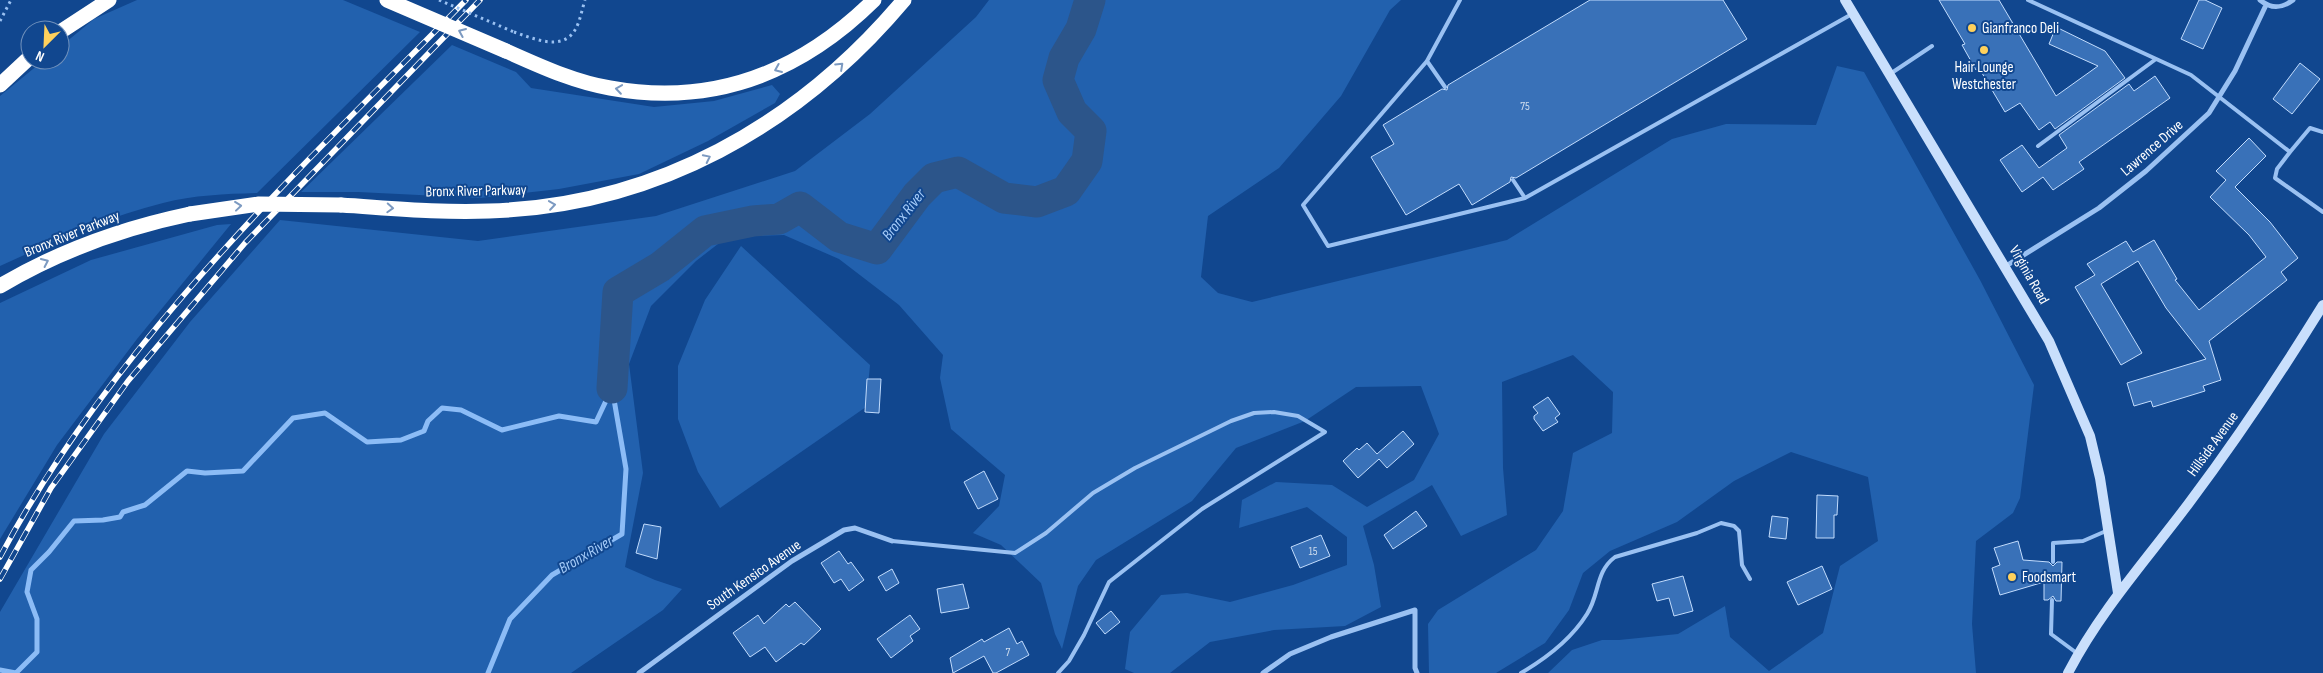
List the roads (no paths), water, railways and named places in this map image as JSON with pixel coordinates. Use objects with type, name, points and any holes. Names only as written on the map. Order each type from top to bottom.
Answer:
[{"type":"highway","points":[[70,23],[96,0]]},
{"type":"highway","points":[[70,25],[109,0]]},
{"type":"highway","points":[[387,0],[563,75],[610,88],[657,92],[706,90],[742,82],[785,66],[827,42],[874,0]]},
{"type":"highway","name":"Bronx River Parkway","points":[[0,286],[32,268],[96,240],[190,214],[259,204],[341,205],[448,211],[504,210],[574,202],[654,180],[720,151],[789,108],[851,56],[904,0]]},
{"type":"highway","points":[[0,85],[20,66]]},
{"type":"street","name":"Virginia Road","points":[[1846,0],[2050,341],[2090,436],[2100,478],[2118,593]]},
{"type":"street","points":[[2260,0],[2266,5],[2280,7],[2293,0]]},
{"type":"street","name":"Lawrence Drive","points":[[2006,266],[2106,202],[2209,114],[2235,71],[2266,5]]},
{"type":"street","name":"Hillside Avenue","points":[[2068,673],[2078,654],[2118,593],[2214,469],[2256,411],[2323,305]]},
{"type":"street","name":"South Kensico Avenue","points":[[639,673],[792,561],[844,530],[855,528],[892,541]]},
{"type":"street","points":[[1263,673],[1290,654],[1415,610],[1415,668],[1417,673]]},
{"type":"lane","points":[[1460,0],[1427,61],[1303,205],[1328,246],[1525,198],[1853,13]]},
{"type":"lane","points":[[2028,0],[2191,75],[2290,152]]},
{"type":"lane","points":[[1890,74],[1932,46]]},
{"type":"lane","points":[[2038,146],[2156,59]]},
{"type":"lane","points":[[1427,61],[1445,87]]},
{"type":"lane","points":[[2323,132],[2310,128],[2277,170],[2275,178],[2323,212]]},
{"type":"lane","points":[[1513,180],[1525,198]]},
{"type":"lane","points":[[892,541],[1015,553],[1046,533],[1093,493],[1135,468],[1231,421],[1254,413],[1274,412],[1298,416],[1325,432],[1202,509],[1109,582],[1084,635],[1069,661],[1058,673]]},
{"type":"lane","points":[[1521,673],[1540,662],[1570,635],[1588,614],[1602,572],[1606,564],[1615,557],[1697,533],[1721,523],[1734,526],[1739,531],[1742,566],[1750,579]]},
{"type":"lane","points":[[2053,562],[2053,543],[2083,541],[2108,530]]},
{"type":"lane","points":[[2052,600],[2051,634],[2078,654]]},
{"type":"waterway","name":"Bronx River","points":[[612,388],[618,292],[660,267],[705,231],[753,221],[779,219],[800,207],[839,237],[877,249],[917,195],[934,178],[958,172],[1004,198],[1037,202],[1066,191],[1087,161],[1091,131],[1072,112],[1058,80],[1064,58],[1081,29],[1090,0]]},
{"type":"waterway","name":"Bronx River","points":[[0,670],[16,673],[37,652],[37,619],[27,592],[31,570],[49,552],[74,521],[103,520],[120,517],[123,512],[145,505],[187,471],[205,473],[243,471],[293,418],[325,413],[367,442],[401,440],[424,431],[428,421],[442,408],[461,410],[502,430],[559,416],[596,422],[612,388]]},
{"type":"waterway","name":"Bronx River","points":[[488,673],[510,619],[552,575],[622,534],[626,469],[612,388]]},
{"type":"railway","points":[[0,557],[46,478],[97,403],[153,332],[212,262],[274,195],[466,0]]},
{"type":"railway","points":[[0,579],[51,488],[128,381],[245,243],[480,0]]},
{"type":"place","name":"Gianfranco Deli","points":[[1972,28]]},
{"type":"place","name":"Hair Lounge Westchester","points":[[1984,50]]},
{"type":"place","name":"Foodsmart","points":[[2012,577]]}]
